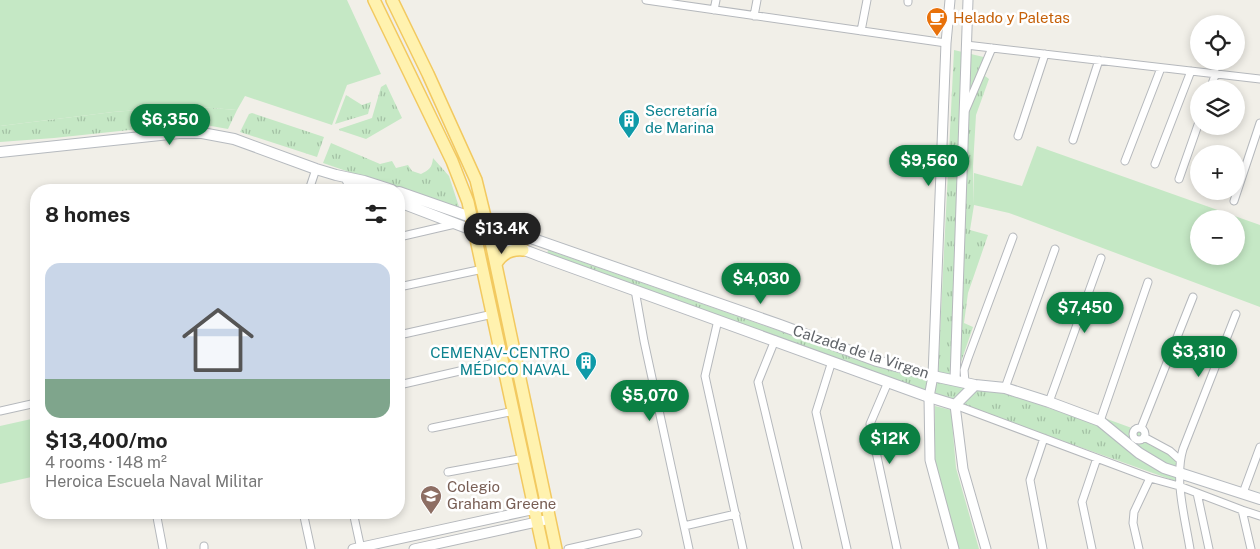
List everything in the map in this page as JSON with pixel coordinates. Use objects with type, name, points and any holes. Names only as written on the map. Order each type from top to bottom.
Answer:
[{"type":"main road","points":[[374,0],[463,188],[475,231],[543,549]]},
{"type":"main road","points":[[392,0],[415,45],[476,180],[496,264],[556,549]]},
{"type":"main road","points":[[400,53],[415,45]]},
{"type":"main road","points":[[0,152],[192,132],[234,139],[316,169],[373,184]]},
{"type":"main road","points":[[336,175],[355,184]]},
{"type":"main road","name":"Calzada de la Virgen","points":[[405,194],[877,360],[933,376],[975,385],[1005,388],[1049,402],[1100,421],[1140,453],[1164,468],[1260,499]]},
{"type":"main road","name":"Calzada de la Virgen","points":[[405,204],[523,250],[955,405]]},
{"type":"main road","points":[[496,264],[506,253],[514,250],[523,250]]},
{"type":"main road","points":[[955,405],[975,385]]},
{"type":"street","points":[[646,0],[677,2],[714,10],[946,43]]},
{"type":"street","points":[[714,10],[716,0]]},
{"type":"street","points":[[754,16],[757,0]]},
{"type":"street","points":[[861,31],[867,0]]},
{"type":"street","points":[[950,0],[946,43],[933,376],[929,397],[930,460],[954,549]]},
{"type":"street","points":[[960,381],[964,114],[968,0]]},
{"type":"street","points":[[966,45],[1260,79]]},
{"type":"street","points":[[964,114],[992,48]]},
{"type":"street","points":[[1018,136],[1045,54]]},
{"type":"street","points":[[1073,140],[1099,60]]},
{"type":"street","points":[[1125,160],[1160,68]]},
{"type":"street","points":[[1155,164],[1191,71]]},
{"type":"street","points":[[1214,80],[1216,74]]},
{"type":"street","points":[[1234,201],[1260,123]]},
{"type":"street","points":[[1179,179],[1194,135]]},
{"type":"street","points":[[311,184],[316,169]]},
{"type":"street","points":[[405,236],[455,224]]},
{"type":"street","points":[[960,381],[1012,237]]},
{"type":"street","points":[[1005,388],[1055,249]]},
{"type":"street","points":[[1049,402],[1101,258]]},
{"type":"street","points":[[405,286],[483,269]]},
{"type":"street","points":[[1100,421],[1148,282]]},
{"type":"street","points":[[635,290],[644,341],[689,549]]},
{"type":"street","points":[[1180,460],[1170,451],[1144,438],[1137,440],[1133,436],[1134,431],[1141,428],[1193,297]]},
{"type":"street","points":[[405,334],[493,314]]},
{"type":"street","points":[[1190,549],[1179,486],[1181,474],[1180,460],[1236,314]]},
{"type":"street","points":[[718,320],[706,376],[744,549]]},
{"type":"street","points":[[775,340],[758,382],[798,549]]},
{"type":"street","points":[[405,384],[503,361]]},
{"type":"street","points":[[832,361],[816,412],[847,549]]},
{"type":"street","points":[[888,382],[870,424],[896,549]]},
{"type":"street","points":[[0,411],[30,404]]},
{"type":"street","points":[[955,405],[963,469],[986,549]]},
{"type":"street","name":"Calzada de la Virgen","points":[[955,405],[1150,478],[1179,486],[1260,516]]},
{"type":"street","points":[[432,428],[514,411]]},
{"type":"street","points":[[1141,428],[1145,432],[1144,438]]},
{"type":"street","points":[[1044,438],[1030,480],[1044,549]]},
{"type":"street","points":[[1243,493],[1260,447]]},
{"type":"street","points":[[448,472],[524,458]]},
{"type":"street","points":[[1092,549],[1082,502],[1098,458]]},
{"type":"street","points":[[1139,549],[1133,522],[1134,512],[1150,478]]},
{"type":"street","points":[[1197,493],[1209,549]]},
{"type":"street","points":[[354,519],[358,548],[547,506]]},
{"type":"street","points":[[1242,510],[1251,549]]},
{"type":"street","points":[[684,526],[736,514]]},
{"type":"street","points":[[158,519],[164,549]]},
{"type":"street","points":[[305,519],[311,549]]},
{"type":"street","points":[[414,549],[550,519]]},
{"type":"street","points":[[568,549],[638,533]]},
{"type":"green space","points":[[0,0],[347,0],[381,74],[347,85],[332,125],[245,96],[237,110],[186,106],[113,112],[0,126]]},
{"type":"green space","points":[[954,50],[992,59],[985,76],[989,79],[976,115],[973,166],[974,205],[970,230],[988,235],[968,293],[964,323],[973,327],[959,368],[961,376],[938,373]]},
{"type":"green space","points":[[386,84],[402,118],[366,139],[339,130],[372,118],[381,87]]},
{"type":"green space","points":[[346,95],[362,105],[371,102],[368,114],[335,124]]},
{"type":"green space","points":[[186,106],[237,110],[228,129],[200,124],[186,124],[0,142],[0,126],[113,112]]},
{"type":"green space","points":[[252,113],[324,137],[317,157],[240,132],[249,114]]},
{"type":"green space","points":[[331,143],[380,164],[392,161],[396,168],[408,165],[412,171],[421,174],[430,168],[433,158],[449,176],[460,210],[405,191],[405,184],[384,184],[323,163]]},
{"type":"green space","points":[[1037,146],[1218,210],[1190,210],[1190,265],[1245,265],[1245,220],[1260,225],[1260,307],[1009,213],[974,205],[974,173],[1022,186]]},
{"type":"green space","points":[[548,250],[877,365],[928,379],[926,391],[547,255]]},
{"type":"green space","points":[[937,382],[965,388],[953,399],[934,394]]},
{"type":"green space","points":[[977,390],[1008,394],[1098,425],[1153,467],[1180,477],[1178,482],[962,405]]},
{"type":"green space","points":[[935,406],[951,410],[956,468],[979,549],[959,549],[935,460]]},
{"type":"green space","points":[[30,419],[30,477],[0,484],[0,426]]},
{"type":"green space","points":[[1107,419],[1140,431],[1150,445],[1167,453],[1179,465],[1178,470],[1148,455],[1107,422]]},
{"type":"place","name":"Helado y Paletas","points":[[937,37]]},
{"type":"place","name":"Secretaría de Marina","points":[[629,139]]},
{"type":"place","name":"CEMENAV- CENTRO MÉDICO NAVAL","points":[[586,381]]},
{"type":"place","name":"Colegio Graham Greene","points":[[431,515]]}]
